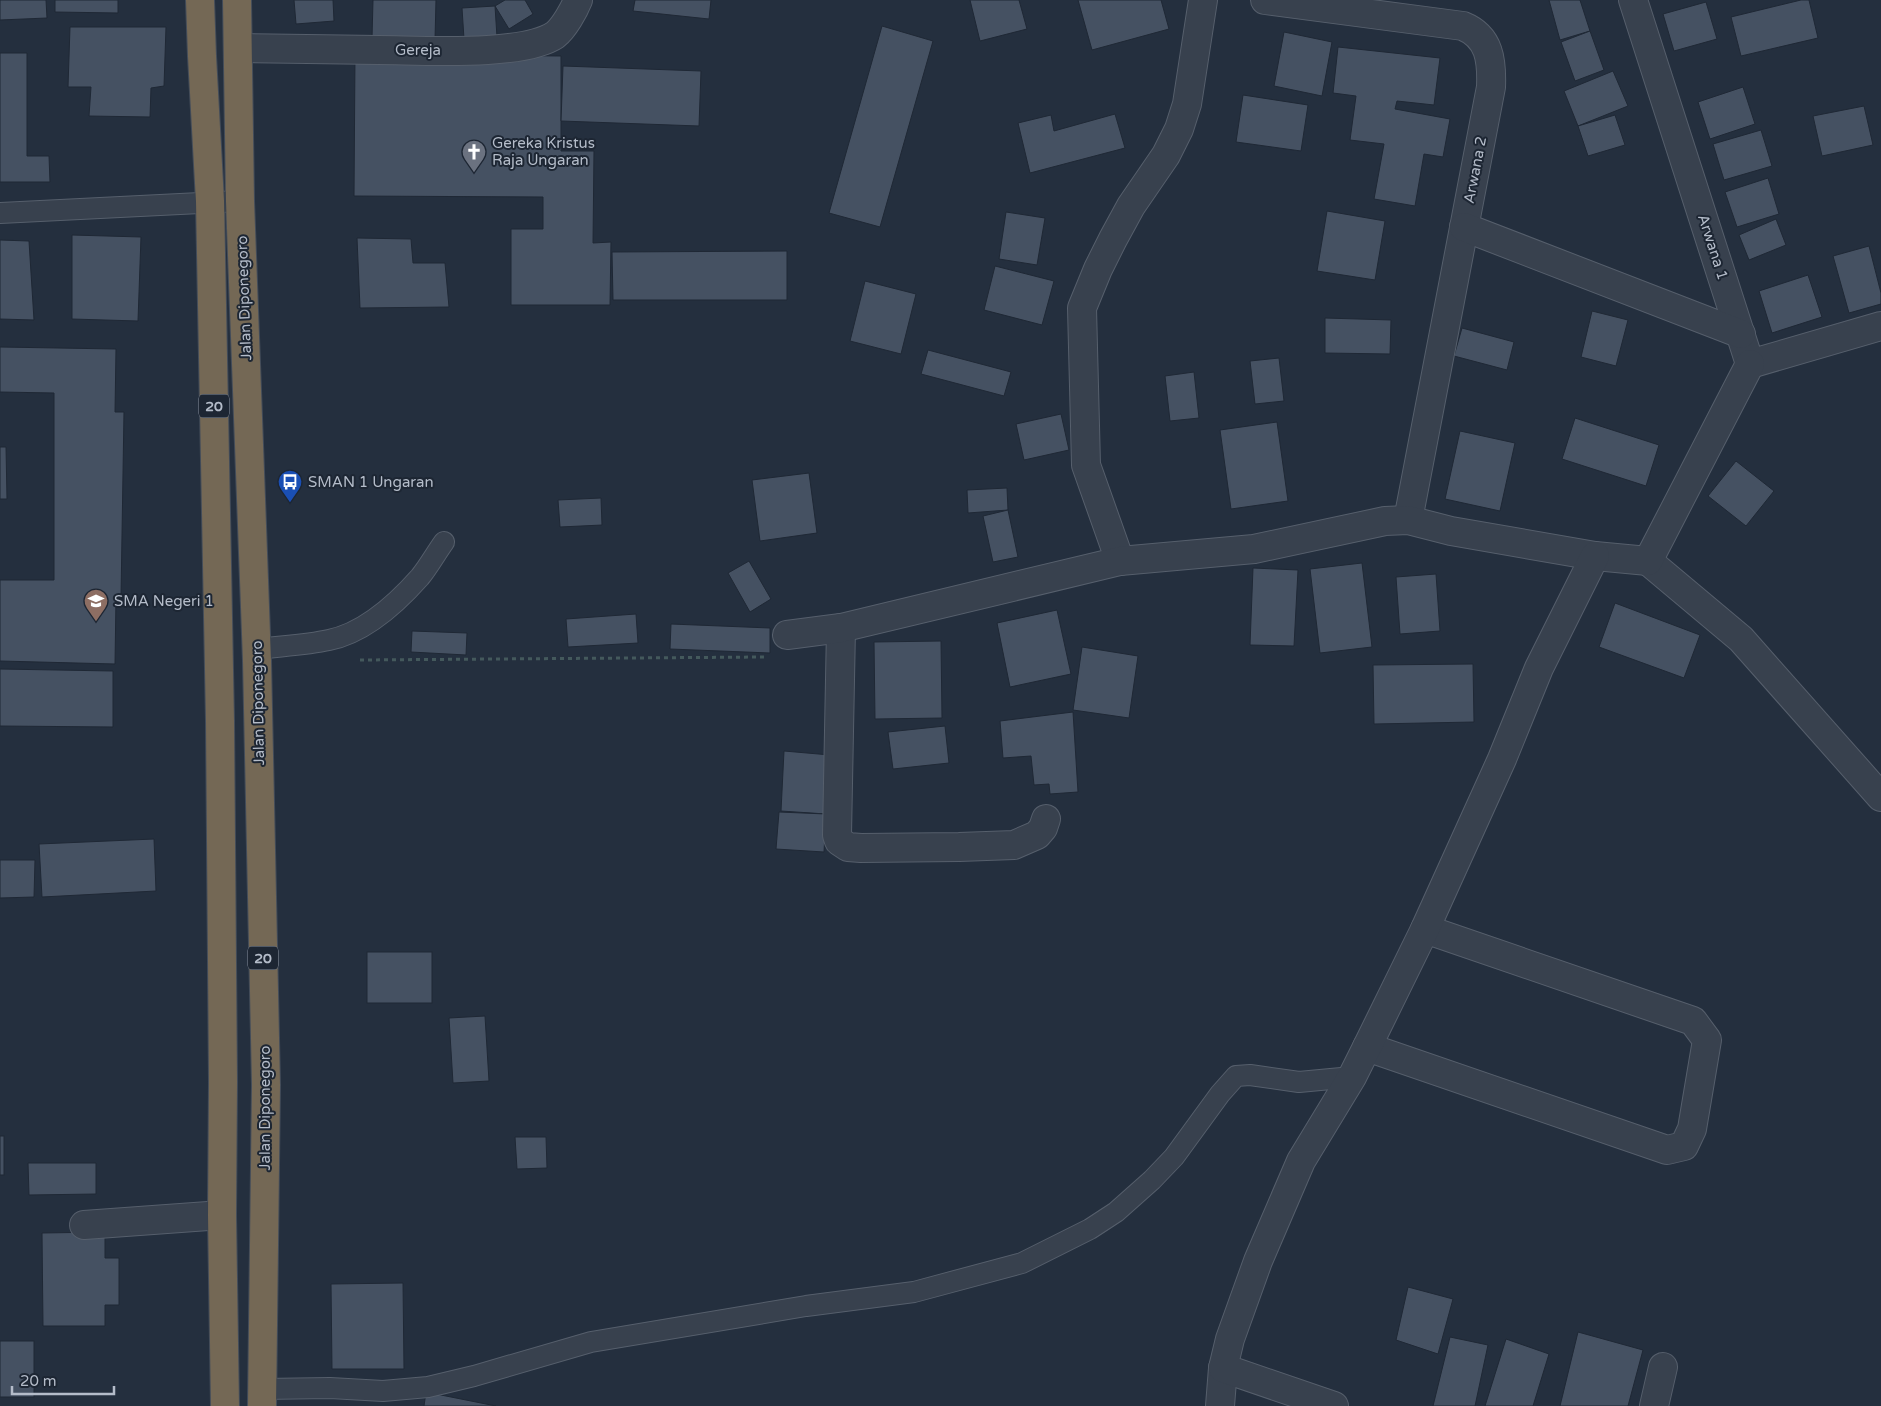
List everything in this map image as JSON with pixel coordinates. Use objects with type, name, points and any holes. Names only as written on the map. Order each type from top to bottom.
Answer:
[{"type":"highway","name":"Jalan Diponegoro","points":[[200,0],[210,201],[220,721],[224,1406]]},
{"type":"highway","name":"Jalan Diponegoro","points":[[238,0],[240,201],[257,649],[266,1085],[263,1398]]},
{"type":"highway","points":[[216,510],[252,509]]},
{"type":"highway","points":[[220,721],[258,720]]},
{"type":"street","name":"Gereja","points":[[238,48],[428,51],[504,49],[532,44],[556,34],[573,11],[578,0]]},
{"type":"street","points":[[1120,561],[1086,466],[1082,308],[1113,239],[1166,154],[1179,129],[1187,104],[1203,0]]},
{"type":"street","name":"Arwana 2","points":[[1265,0],[1463,26],[1473,30],[1482,38],[1488,51],[1492,69],[1490,87],[1408,520]]},
{"type":"street","name":"Arwana 1","points":[[1633,0],[1750,364]]},
{"type":"street","points":[[1464,227],[1741,334]]},
{"type":"street","points":[[1648,561],[1750,364],[1881,326]]},
{"type":"street","points":[[787,635],[841,628],[1120,561],[1254,549],[1376,523],[1408,520],[1451,531],[1595,556],[1648,561],[1741,639],[1881,797]]},
{"type":"street","points":[[1220,1406],[1223,1368],[1230,1339],[1258,1261],[1300,1161],[1352,1077],[1424,929],[1502,759],[1540,668],[1595,556]]},
{"type":"street","points":[[841,628],[839,841],[848,847],[861,848],[1014,845],[1037,835],[1043,828],[1046,819]]},
{"type":"street","points":[[1367,1046],[1667,1150],[1684,1146],[1692,1129],[1707,1040],[1693,1021],[1424,929]]},
{"type":"street","points":[[84,1225],[222,1215]]},
{"type":"street","points":[[1654,1406],[1663,1367]]},
{"type":"street","points":[[1223,1368],[1334,1406]]},
{"type":"lane","points":[[0,212],[240,201]]},
{"type":"lane","points":[[257,649],[331,640],[372,620],[396,601],[420,576],[444,542]]},
{"type":"lane","points":[[263,1398],[330,1388],[383,1391],[428,1387],[474,1376],[591,1342],[806,1306],[914,1292],[998,1271],[1022,1263],[1060,1245],[1072,1236],[1090,1229],[1116,1212],[1152,1180],[1174,1157],[1220,1094],[1236,1076],[1250,1075],[1299,1082],[1352,1077]]},
{"type":"path","points":[[357,660],[770,657],[778,652],[787,635]]},
{"type":"building","points":[[0,0],[46,0],[47,18],[0,20]]},
{"type":"building","points":[[55,0],[118,0],[118,13],[55,12]]},
{"type":"building","points":[[294,0],[333,0],[334,21],[296,24]]},
{"type":"building","points":[[373,0],[436,0],[435,40],[372,38]]},
{"type":"building","points":[[505,0],[525,0],[533,14],[509,29],[495,6]]},
{"type":"building","points":[[635,0],[711,0],[709,19],[633,11]]},
{"type":"building","points":[[970,0],[1019,0],[1027,29],[980,41]]},
{"type":"building","points":[[1078,0],[1161,0],[1169,29],[1092,50]]},
{"type":"building","points":[[1549,0],[1580,0],[1590,31],[1560,40]]},
{"type":"building","points":[[1801,0],[1809,0],[1818,38],[1741,56],[1731,17]]},
{"type":"building","points":[[1706,2],[1717,39],[1674,51],[1663,14]]},
{"type":"building","points":[[495,6],[497,37],[464,39],[462,8]]},
{"type":"building","points":[[882,26],[933,41],[880,227],[829,213]]},
{"type":"building","points":[[70,27],[166,27],[164,86],[151,88],[150,117],[89,116],[91,87],[68,87]]},
{"type":"building","points":[[1590,31],[1604,70],[1575,81],[1561,42]]},
{"type":"building","points":[[1284,32],[1332,42],[1322,96],[1274,86]]},
{"type":"building","points":[[1338,47],[1440,58],[1434,105],[1397,101],[1395,109],[1450,119],[1443,157],[1424,154],[1415,206],[1374,199],[1384,144],[1350,140],[1356,96],[1333,93]]},
{"type":"building","points":[[0,53],[27,53],[27,156],[49,156],[50,182],[0,182]]},
{"type":"building","name":"Gereka Kristus Raja Ungaran","points":[[355,54],[561,56],[561,151],[594,151],[593,243],[611,242],[610,305],[511,305],[511,229],[543,229],[543,197],[354,196]]},
{"type":"building","points":[[563,66],[701,71],[699,126],[561,121]]},
{"type":"building","points":[[1613,71],[1628,106],[1578,126],[1564,91]]},
{"type":"building","points":[[1743,87],[1755,124],[1710,139],[1698,102]]},
{"type":"building","points":[[1243,95],[1308,105],[1301,151],[1236,142]]},
{"type":"building","points":[[1864,106],[1873,145],[1822,156],[1813,116]]},
{"type":"building","points":[[1115,114],[1125,148],[1030,173],[1018,123],[1051,115],[1054,131]]},
{"type":"building","points":[[1615,115],[1625,145],[1588,156],[1578,126]]},
{"type":"building","points":[[1761,130],[1772,166],[1724,180],[1713,144]]},
{"type":"building","points":[[1768,178],[1779,214],[1737,227],[1725,192]]},
{"type":"building","points":[[1327,211],[1385,221],[1375,280],[1317,271]]},
{"type":"building","points":[[1006,212],[1045,218],[1037,265],[999,259]]},
{"type":"building","points":[[1776,219],[1786,245],[1749,260],[1739,235]]},
{"type":"building","points":[[72,235],[141,237],[138,321],[72,319]]},
{"type":"building","points":[[357,238],[411,239],[413,263],[445,263],[449,307],[360,308]]},
{"type":"building","points":[[0,240],[29,241],[34,320],[0,319]]},
{"type":"building","points":[[1869,246],[1881,293],[1881,304],[1849,313],[1833,256]]},
{"type":"building","points":[[787,251],[787,300],[613,300],[612,252]]},
{"type":"building","points":[[995,266],[1054,281],[1042,325],[984,310]]},
{"type":"building","points":[[1808,275],[1822,317],[1772,333],[1759,291]]},
{"type":"building","points":[[865,281],[916,294],[901,354],[850,341]]},
{"type":"building","points":[[1592,311],[1628,320],[1616,366],[1581,357]]},
{"type":"building","points":[[1325,318],[1391,320],[1390,354],[1325,353]]},
{"type":"building","points":[[1462,328],[1514,342],[1507,370],[1454,356]]},
{"type":"building","points":[[0,347],[116,349],[115,412],[124,412],[121,598],[116,598],[115,664],[0,661],[0,580],[54,580],[54,393],[0,392]]},
{"type":"building","points":[[928,350],[1011,372],[1004,396],[921,374]]},
{"type":"building","points":[[1279,358],[1284,401],[1255,404],[1250,361]]},
{"type":"building","points":[[1194,372],[1199,418],[1170,421],[1165,376]]},
{"type":"building","points":[[1061,414],[1069,450],[1024,460],[1016,424]]},
{"type":"building","points":[[1575,418],[1659,445],[1646,486],[1562,459]]},
{"type":"building","points":[[1277,422],[1288,501],[1231,509],[1220,430]]},
{"type":"building","points":[[1460,431],[1515,443],[1500,511],[1445,499]]},
{"type":"building","points":[[0,447],[6,447],[7,499],[0,499]]},
{"type":"building","points":[[1736,461],[1774,491],[1746,526],[1708,496]]},
{"type":"building","points":[[809,473],[817,533],[760,541],[752,480]]},
{"type":"building","points":[[1007,488],[1008,510],[968,513],[967,490]]},
{"type":"building","points":[[601,498],[602,525],[560,527],[558,500]]},
{"type":"building","points":[[1008,510],[1018,557],[993,562],[983,516]]},
{"type":"building","points":[[749,561],[771,599],[750,612],[728,573]]},
{"type":"building","points":[[1362,563],[1372,647],[1320,653],[1310,569]]},
{"type":"building","points":[[1253,568],[1298,570],[1294,646],[1250,645]]},
{"type":"building","points":[[1436,574],[1440,631],[1400,634],[1396,577]]},
{"type":"building","points":[[1615,603],[1700,635],[1684,678],[1599,647]]},
{"type":"building","points":[[1057,610],[1071,674],[1010,687],[997,623]]},
{"type":"building","points":[[636,614],[638,643],[568,647],[566,619]]},
{"type":"building","points":[[671,624],[770,628],[770,653],[670,649]]},
{"type":"building","points":[[412,631],[467,633],[466,655],[411,652]]},
{"type":"building","points":[[941,641],[942,718],[875,719],[874,642]]},
{"type":"building","points":[[1082,647],[1138,656],[1129,718],[1073,710]]},
{"type":"building","points":[[1473,664],[1474,722],[1374,724],[1373,665]]},
{"type":"building","points":[[0,669],[113,671],[113,727],[0,726]]},
{"type":"building","points":[[1073,712],[1078,792],[1050,794],[1049,784],[1034,785],[1031,756],[1003,758],[1000,721]]},
{"type":"building","points":[[945,726],[949,763],[893,769],[888,732]]},
{"type":"building","points":[[784,751],[830,755],[826,814],[781,811]]},
{"type":"building","points":[[779,812],[826,814],[824,852],[776,849]]},
{"type":"building","points":[[154,839],[156,891],[42,897],[39,844]]},
{"type":"building","points":[[0,860],[35,860],[34,897],[0,898]]},
{"type":"building","points":[[367,952],[432,952],[432,1003],[367,1003]]},
{"type":"building","points":[[485,1016],[489,1081],[453,1083],[449,1018]]},
{"type":"building","points":[[0,1136],[4,1136],[4,1175],[0,1175]]},
{"type":"building","points":[[515,1137],[546,1137],[547,1168],[517,1169]]},
{"type":"building","points":[[28,1163],[96,1163],[96,1194],[29,1195]]},
{"type":"building","points":[[105,1232],[105,1258],[119,1258],[119,1305],[105,1305],[105,1326],[43,1326],[42,1233]]},
{"type":"building","points":[[403,1283],[404,1369],[332,1369],[331,1284]]},
{"type":"building","points":[[1408,1287],[1453,1299],[1438,1354],[1396,1340]]},
{"type":"building","points":[[1578,1332],[1643,1350],[1628,1406],[1560,1406]]},
{"type":"building","points":[[1450,1337],[1488,1345],[1475,1406],[1433,1406]]},
{"type":"building","points":[[1506,1339],[1549,1354],[1533,1406],[1485,1406]]},
{"type":"building","points":[[0,1341],[34,1341],[34,1397],[0,1397]]},
{"type":"building","points":[[426,1392],[496,1406],[424,1406]]},
{"type":"place","name":"Gereka Kristus Raja Ungaran","points":[[474,173]]},
{"type":"place","name":"SMAN 1 Ungaran","points":[[290,503]]},
{"type":"place","name":"SMA Negeri 1","points":[[96,622]]}]
